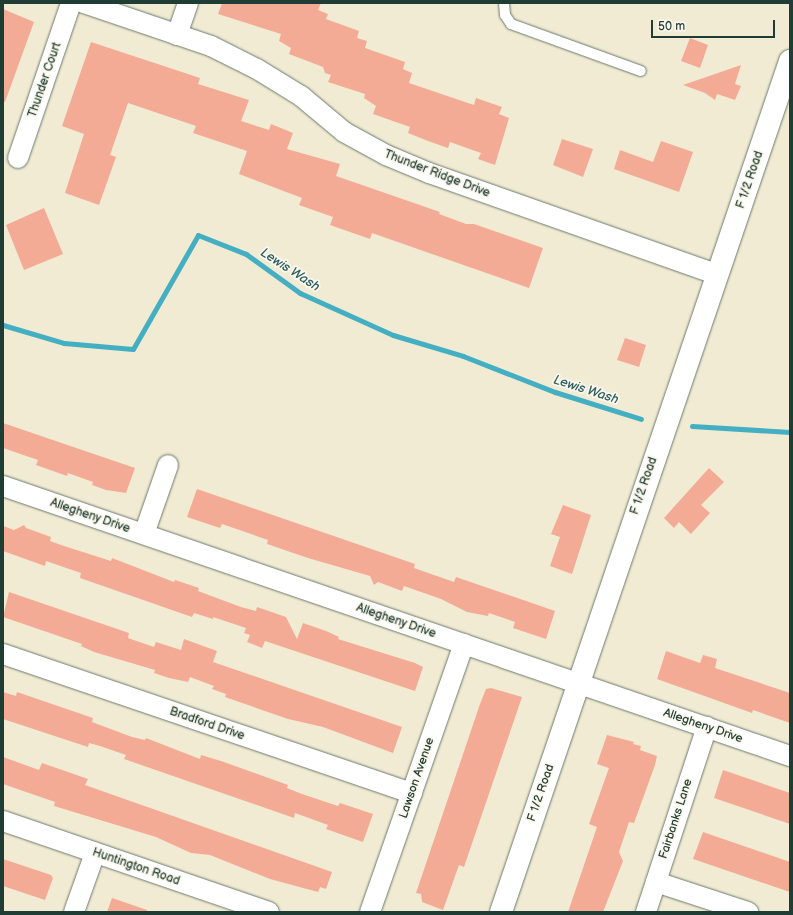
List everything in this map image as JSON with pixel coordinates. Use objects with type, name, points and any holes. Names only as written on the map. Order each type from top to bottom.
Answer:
[{"type":"street","name":"Thunder Court","points":[[18,158],[71,3]]},
{"type":"street","name":"Thunder Ridge Drive","points":[[84,3],[211,46],[257,69],[301,96],[344,132],[386,155],[429,173],[718,275]]},
{"type":"street","points":[[177,35],[188,3]]},
{"type":"street","name":"F 1/2 Road","points":[[501,912],[790,61]]},
{"type":"street","points":[[144,534],[168,465]]},
{"type":"street","name":"Allegheny Drive","points":[[3,486],[464,644],[577,685],[707,727],[790,756]]},
{"type":"street","name":"Lawson Avenue","points":[[370,912],[464,644]]},
{"type":"street","name":"Bradford Drive","points":[[3,654],[412,794]]},
{"type":"street","name":"Fairbanks Lane","points":[[646,912],[707,727]]},
{"type":"street","name":"Huntington Road","points":[[3,821],[269,912]]},
{"type":"street","points":[[74,912],[95,853]]},
{"type":"street","points":[[656,882],[748,912]]},
{"type":"lane","points":[[504,3],[505,15],[511,24],[641,71]]},
{"type":"building","points":[[222,3],[321,3],[318,10],[328,14],[326,19],[359,31],[357,38],[367,41],[365,48],[405,62],[403,69],[412,73],[409,83],[474,105],[476,98],[502,107],[499,114],[509,118],[495,165],[478,159],[481,153],[450,142],[448,148],[428,141],[408,133],[410,127],[373,114],[376,106],[364,98],[365,94],[328,82],[331,75],[325,73],[323,67],[289,54],[291,48],[279,41],[281,34],[218,14]]},
{"type":"building","points":[[3,9],[34,22],[5,102],[3,101]]},
{"type":"building","points":[[690,38],[708,45],[700,68],[681,61]]},
{"type":"building","points":[[91,42],[200,78],[198,84],[249,100],[241,121],[269,130],[271,124],[293,133],[287,149],[340,164],[336,176],[440,212],[439,214],[466,224],[474,224],[543,248],[529,288],[372,233],[370,239],[330,225],[333,217],[299,205],[302,198],[239,174],[247,151],[193,133],[196,126],[128,103],[110,155],[116,157],[99,205],[65,193],[84,134],[62,126]]},
{"type":"building","points":[[741,65],[735,84],[741,86],[735,100],[717,94],[715,100],[705,93],[683,85]]},
{"type":"building","points":[[562,139],[593,149],[583,177],[553,165]]},
{"type":"building","points":[[661,141],[693,152],[679,192],[614,169],[620,150],[653,162]]},
{"type":"building","points":[[44,208],[63,254],[24,270],[6,225]]},
{"type":"building","points":[[625,338],[646,345],[639,367],[617,360]]},
{"type":"building","points":[[3,423],[135,468],[126,493],[106,490],[92,485],[93,482],[68,473],[67,476],[36,465],[38,460],[3,448]]},
{"type":"building","points":[[709,468],[724,482],[701,505],[710,513],[691,534],[679,522],[674,528],[664,518]]},
{"type":"building","points":[[197,489],[415,564],[414,568],[454,582],[456,577],[555,611],[546,639],[513,628],[515,622],[489,613],[488,616],[467,612],[441,599],[404,586],[402,591],[378,582],[374,585],[370,576],[308,558],[267,544],[268,540],[222,524],[220,528],[187,517]]},
{"type":"building","points":[[563,505],[591,515],[572,574],[550,566],[560,537],[551,534]]},
{"type":"building","points":[[24,525],[26,528],[51,537],[50,541],[64,546],[111,561],[112,558],[174,582],[175,580],[199,588],[198,591],[241,607],[256,611],[257,607],[286,617],[297,639],[303,623],[326,631],[339,637],[338,639],[415,663],[423,667],[415,691],[265,641],[262,648],[247,642],[250,635],[244,633],[246,628],[213,617],[213,619],[194,613],[192,617],[80,578],[81,573],[46,561],[45,566],[3,551],[3,526],[14,530]]},
{"type":"building","points":[[9,592],[129,633],[128,638],[154,647],[156,642],[181,650],[184,639],[217,651],[213,662],[402,727],[393,753],[323,727],[288,719],[225,697],[226,694],[212,689],[214,686],[190,677],[188,682],[169,678],[154,673],[155,670],[94,652],[81,646],[82,644],[3,617]]},
{"type":"building","points":[[666,651],[700,663],[703,655],[717,659],[715,668],[790,693],[790,723],[753,710],[752,713],[657,679]]},
{"type":"building","points":[[491,688],[522,697],[464,867],[459,865],[443,910],[422,902],[421,894],[416,893],[480,704],[486,689]]},
{"type":"building","points":[[3,692],[16,696],[17,692],[93,718],[92,722],[132,737],[145,740],[146,738],[200,759],[201,755],[221,761],[288,785],[287,788],[302,794],[338,806],[340,803],[373,814],[363,842],[326,829],[328,825],[295,813],[294,818],[124,759],[126,755],[100,746],[89,743],[88,747],[3,719]]},
{"type":"building","points":[[607,735],[634,742],[633,744],[641,746],[640,750],[657,756],[634,823],[629,822],[619,852],[623,861],[603,912],[568,912],[597,827],[589,824],[609,768],[597,764]]},
{"type":"building","points":[[3,757],[39,770],[42,763],[88,779],[85,785],[332,872],[326,889],[320,887],[318,892],[270,879],[210,855],[191,853],[156,837],[54,806],[55,802],[3,784]]},
{"type":"building","points":[[723,770],[790,793],[790,824],[714,798]]},
{"type":"building","points":[[703,832],[790,862],[790,892],[693,859]]},
{"type":"building","points":[[3,859],[51,875],[53,878],[45,900],[3,886]]},
{"type":"building","points":[[112,898],[147,910],[147,912],[107,912]]},
{"type":"waterway","name":"Lewis Wash","points":[[3,325],[64,343],[133,349],[198,235],[246,254],[300,293],[393,335],[463,356],[555,392],[641,419]]},
{"type":"waterway","name":"Lewis Wash","points":[[692,426],[790,432]]}]
